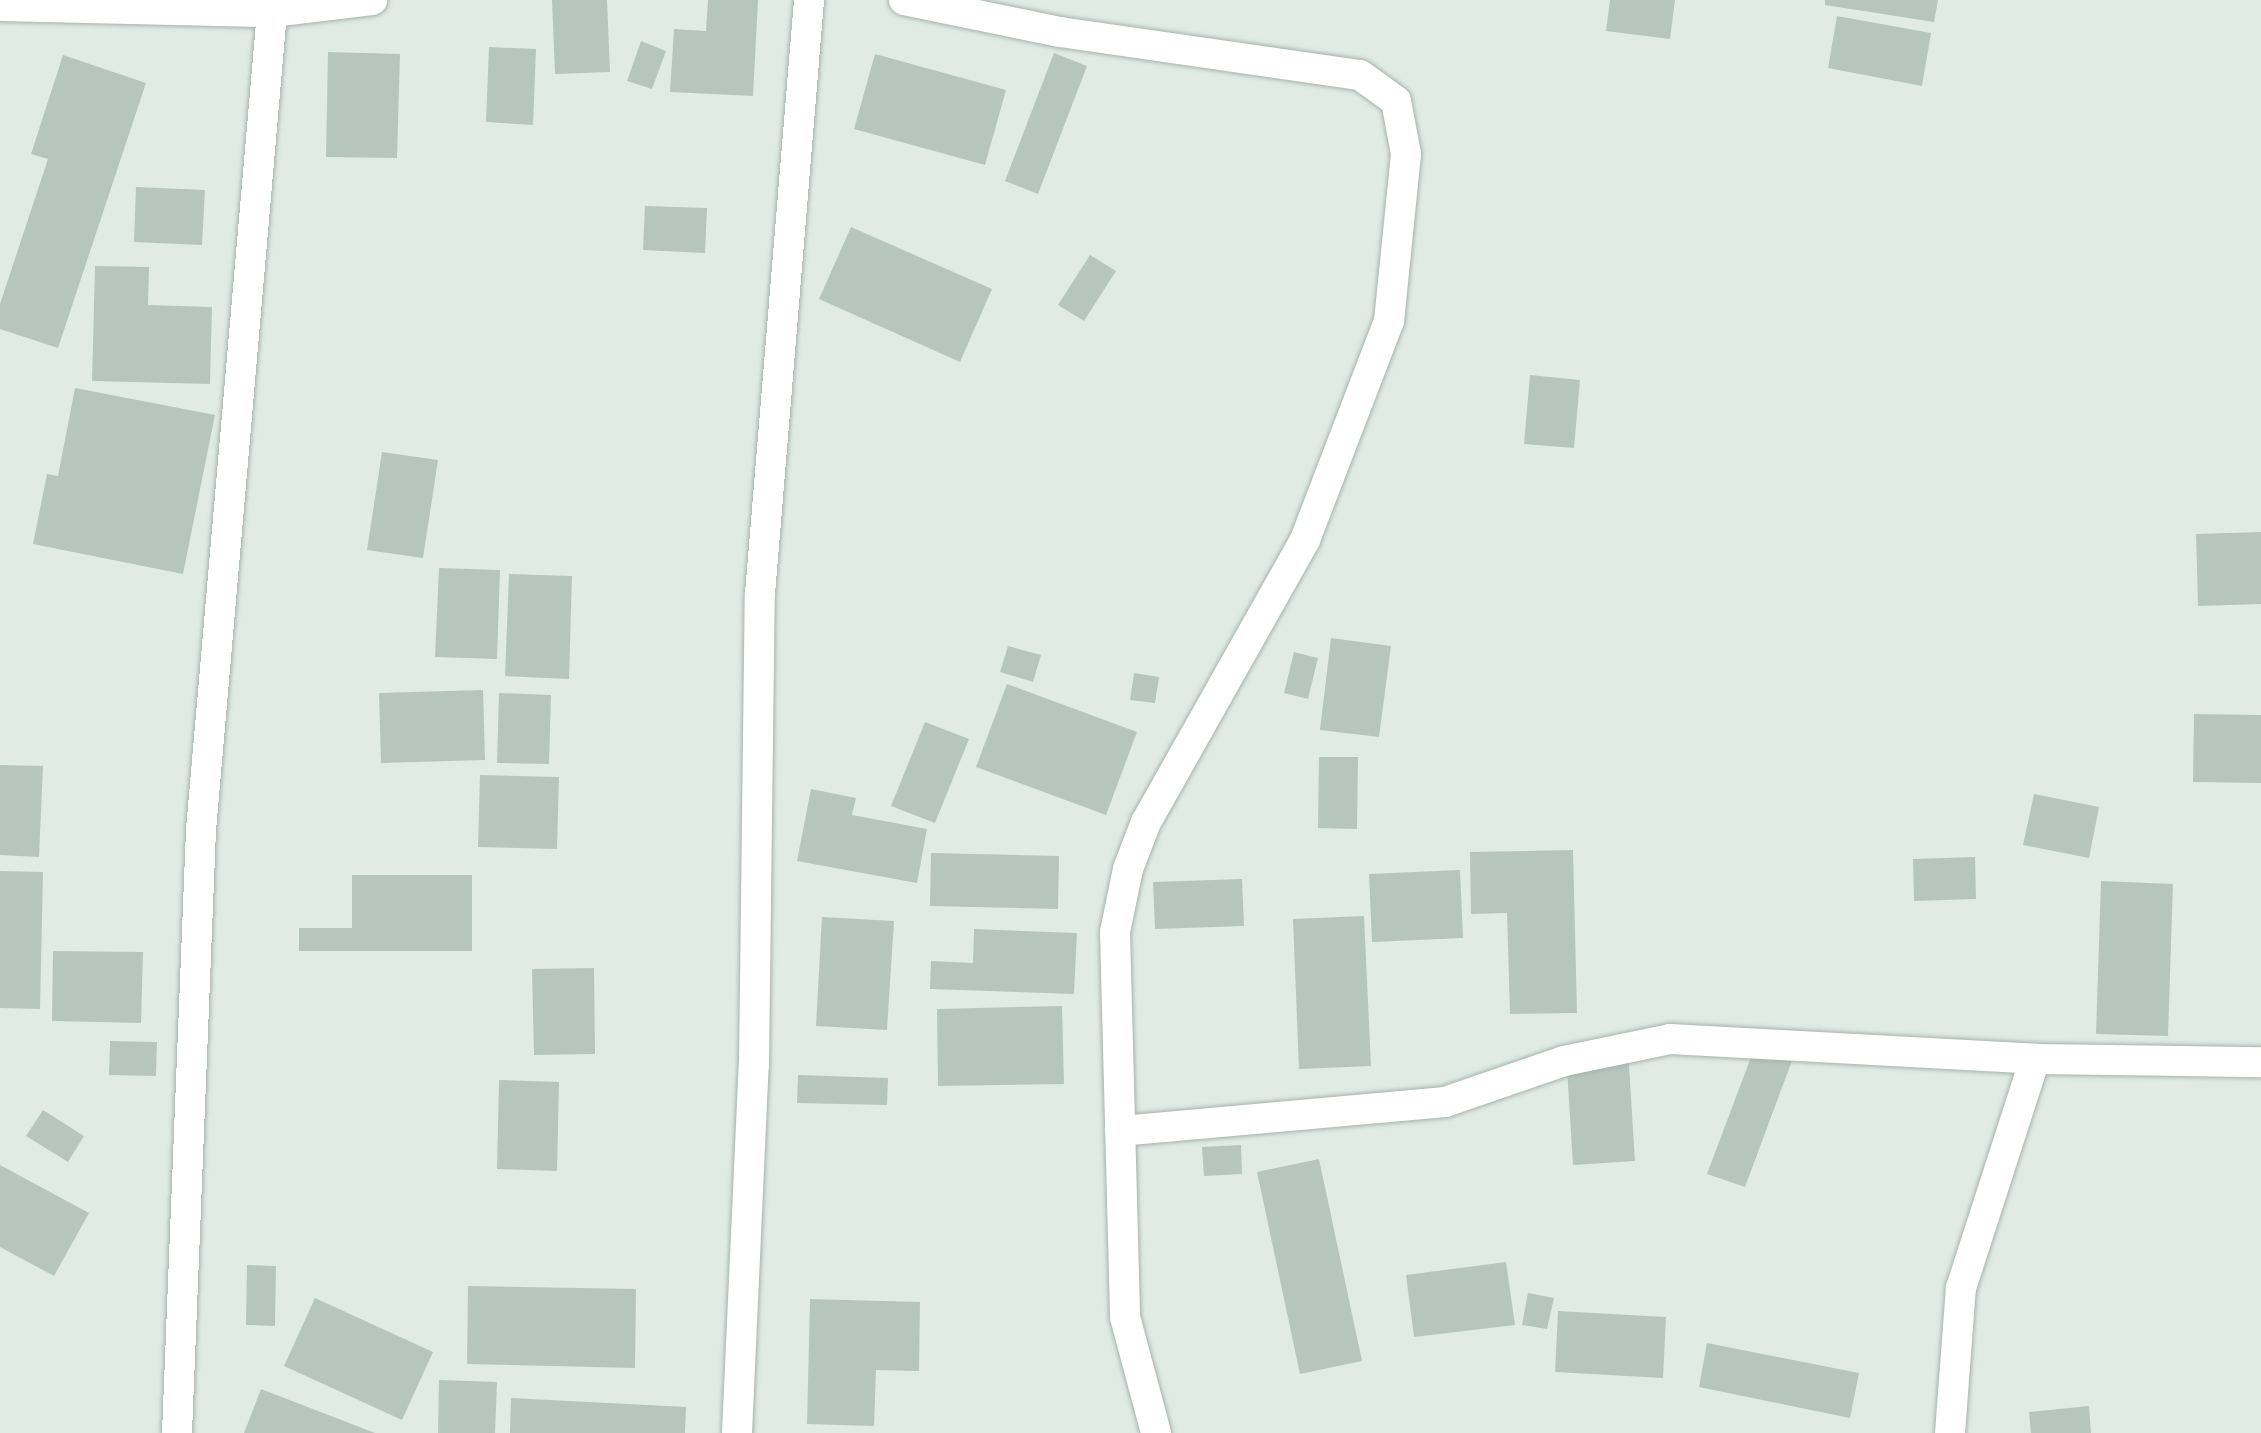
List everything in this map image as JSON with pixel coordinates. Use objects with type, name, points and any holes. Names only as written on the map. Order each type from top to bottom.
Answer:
[{"type":"street","points":[[0,6],[272,12],[372,0]]},
{"type":"street","points":[[737,1433],[754,1066],[760,594],[809,0]]},
{"type":"street","points":[[904,0],[1060,32],[1360,75],[1396,101],[1406,154],[1390,320],[1305,540],[1146,822],[1128,868],[1115,932],[1125,1317],[1156,1433]]},
{"type":"street","points":[[176,1433],[201,830],[272,12]]},
{"type":"street","points":[[1120,1131],[1444,1102],[1564,1060],[1670,1040],[2035,1059],[2261,1062]]},
{"type":"street","points":[[1950,1433],[1961,1288],[2035,1059]]},
{"type":"building","points":[[552,0],[607,0],[610,72],[555,74]]},
{"type":"building","points":[[708,0],[758,0],[753,96],[670,92],[674,29],[706,31]]},
{"type":"building","points":[[1610,0],[1675,0],[1670,39],[1606,31]]},
{"type":"building","points":[[1825,0],[1938,0],[1934,22],[1825,5]]},
{"type":"building","points":[[1837,16],[1931,33],[1922,86],[1828,68]]},
{"type":"building","points":[[641,41],[666,51],[652,89],[627,81]]},
{"type":"building","points":[[489,47],[536,49],[533,125],[486,122]]},
{"type":"building","points":[[328,52],[400,54],[397,158],[326,157]]},
{"type":"building","points":[[1054,53],[1087,66],[1038,194],[1005,181]]},
{"type":"building","points":[[875,54],[1006,90],[985,165],[854,129]]},
{"type":"building","points":[[63,55],[146,83],[58,348],[0,329],[0,304],[48,159],[31,154]]},
{"type":"building","points":[[136,187],[205,190],[202,245],[134,242]]},
{"type":"building","points":[[645,206],[707,208],[705,253],[643,250]]},
{"type":"building","points":[[851,227],[992,289],[960,362],[819,299]]},
{"type":"building","points":[[1090,255],[1116,271],[1084,321],[1058,305]]},
{"type":"building","points":[[95,266],[149,267],[148,305],[212,307],[210,384],[92,381]]},
{"type":"building","points":[[1530,375],[1580,380],[1574,448],[1524,444]]},
{"type":"building","points":[[75,388],[215,415],[183,574],[33,544],[47,474],[58,476]]},
{"type":"building","points":[[382,452],[438,460],[423,558],[367,550]]},
{"type":"building","points":[[2261,532],[2261,604],[2198,606],[2196,534]]},
{"type":"building","points":[[439,568],[500,570],[497,659],[435,657]]},
{"type":"building","points":[[509,574],[572,576],[569,679],[505,676]]},
{"type":"building","points":[[1331,638],[1391,646],[1379,737],[1320,730]]},
{"type":"building","points":[[1008,646],[1041,655],[1033,682],[1000,672]]},
{"type":"building","points":[[1294,652],[1318,658],[1308,699],[1284,693]]},
{"type":"building","points":[[1134,673],[1159,677],[1155,703],[1130,700]]},
{"type":"building","points":[[1007,684],[1137,732],[1106,815],[976,767]]},
{"type":"building","points":[[483,690],[485,760],[381,763],[379,693]]},
{"type":"building","points":[[499,693],[551,695],[549,764],[497,763]]},
{"type":"building","points":[[2194,714],[2261,715],[2261,783],[2193,782]]},
{"type":"building","points":[[925,722],[969,739],[935,823],[891,806]]},
{"type":"building","points":[[1319,757],[1358,757],[1357,829],[1318,828]]},
{"type":"building","points":[[0,765],[43,766],[39,857],[0,855]]},
{"type":"building","points":[[480,775],[559,777],[557,849],[478,847]]},
{"type":"building","points":[[811,789],[856,798],[852,815],[927,829],[917,883],[797,861]]},
{"type":"building","points":[[2034,794],[2099,807],[2089,858],[2023,845]]},
{"type":"building","points":[[1573,850],[1577,1013],[1510,1014],[1507,913],[1471,914],[1470,852]]},
{"type":"building","points":[[931,853],[1059,856],[1058,909],[930,906]]},
{"type":"building","points":[[1975,857],[1976,899],[1914,901],[1913,859]]},
{"type":"building","points":[[1460,870],[1463,938],[1372,942],[1369,874]]},
{"type":"building","points":[[0,871],[43,872],[40,1009],[0,1008]]},
{"type":"building","points":[[352,875],[472,875],[472,951],[299,951],[299,928],[352,928]]},
{"type":"building","points":[[1242,879],[1244,926],[1155,929],[1153,882]]},
{"type":"building","points":[[2101,881],[2173,884],[2168,1036],[2096,1034]]},
{"type":"building","points":[[1364,916],[1371,1066],[1299,1069],[1293,919]]},
{"type":"building","points":[[822,917],[894,921],[887,1030],[816,1026]]},
{"type":"building","points":[[974,929],[1077,933],[1074,994],[930,989],[931,961],[973,963]]},
{"type":"building","points":[[53,951],[143,952],[141,1023],[52,1021]]},
{"type":"building","points":[[594,968],[595,1054],[534,1055],[532,969]]},
{"type":"building","points":[[1062,1006],[1064,1084],[938,1086],[937,1009]]},
{"type":"building","points":[[1759,1036],[1796,1050],[1745,1187],[1707,1174]]},
{"type":"building","points":[[110,1041],[157,1042],[156,1076],[109,1075]]},
{"type":"building","points":[[1628,1049],[1635,1161],[1573,1165],[1566,1053]]},
{"type":"building","points":[[798,1075],[888,1078],[887,1105],[797,1103]]},
{"type":"building","points":[[499,1080],[559,1082],[557,1171],[497,1169]]},
{"type":"building","points":[[43,1110],[84,1136],[68,1162],[26,1136]]},
{"type":"building","points":[[1241,1145],[1242,1174],[1204,1176],[1202,1147]]},
{"type":"building","points":[[1319,1159],[1362,1361],[1300,1374],[1257,1172]]},
{"type":"building","points":[[0,1165],[89,1213],[54,1276],[0,1247]]},
{"type":"building","points":[[1506,1262],[1515,1325],[1414,1337],[1406,1275]]},
{"type":"building","points":[[247,1265],[276,1266],[275,1326],[246,1325]]},
{"type":"building","points":[[468,1286],[636,1289],[635,1368],[467,1364]]},
{"type":"building","points":[[1528,1293],[1554,1298],[1547,1329],[1522,1325]]},
{"type":"building","points":[[315,1298],[433,1352],[402,1420],[284,1366]]},
{"type":"building","points":[[810,1299],[920,1302],[919,1371],[876,1370],[874,1426],[807,1424]]},
{"type":"building","points":[[1558,1311],[1666,1317],[1663,1378],[1555,1372]]},
{"type":"building","points":[[1707,1343],[1859,1373],[1850,1418],[1699,1387]]},
{"type":"building","points":[[439,1380],[497,1382],[495,1433],[438,1433]]},
{"type":"building","points":[[261,1389],[375,1433],[244,1433]]},
{"type":"building","points":[[511,1398],[686,1407],[685,1433],[510,1433]]},
{"type":"building","points":[[2089,1406],[2091,1433],[2031,1433],[2029,1412]]}]
